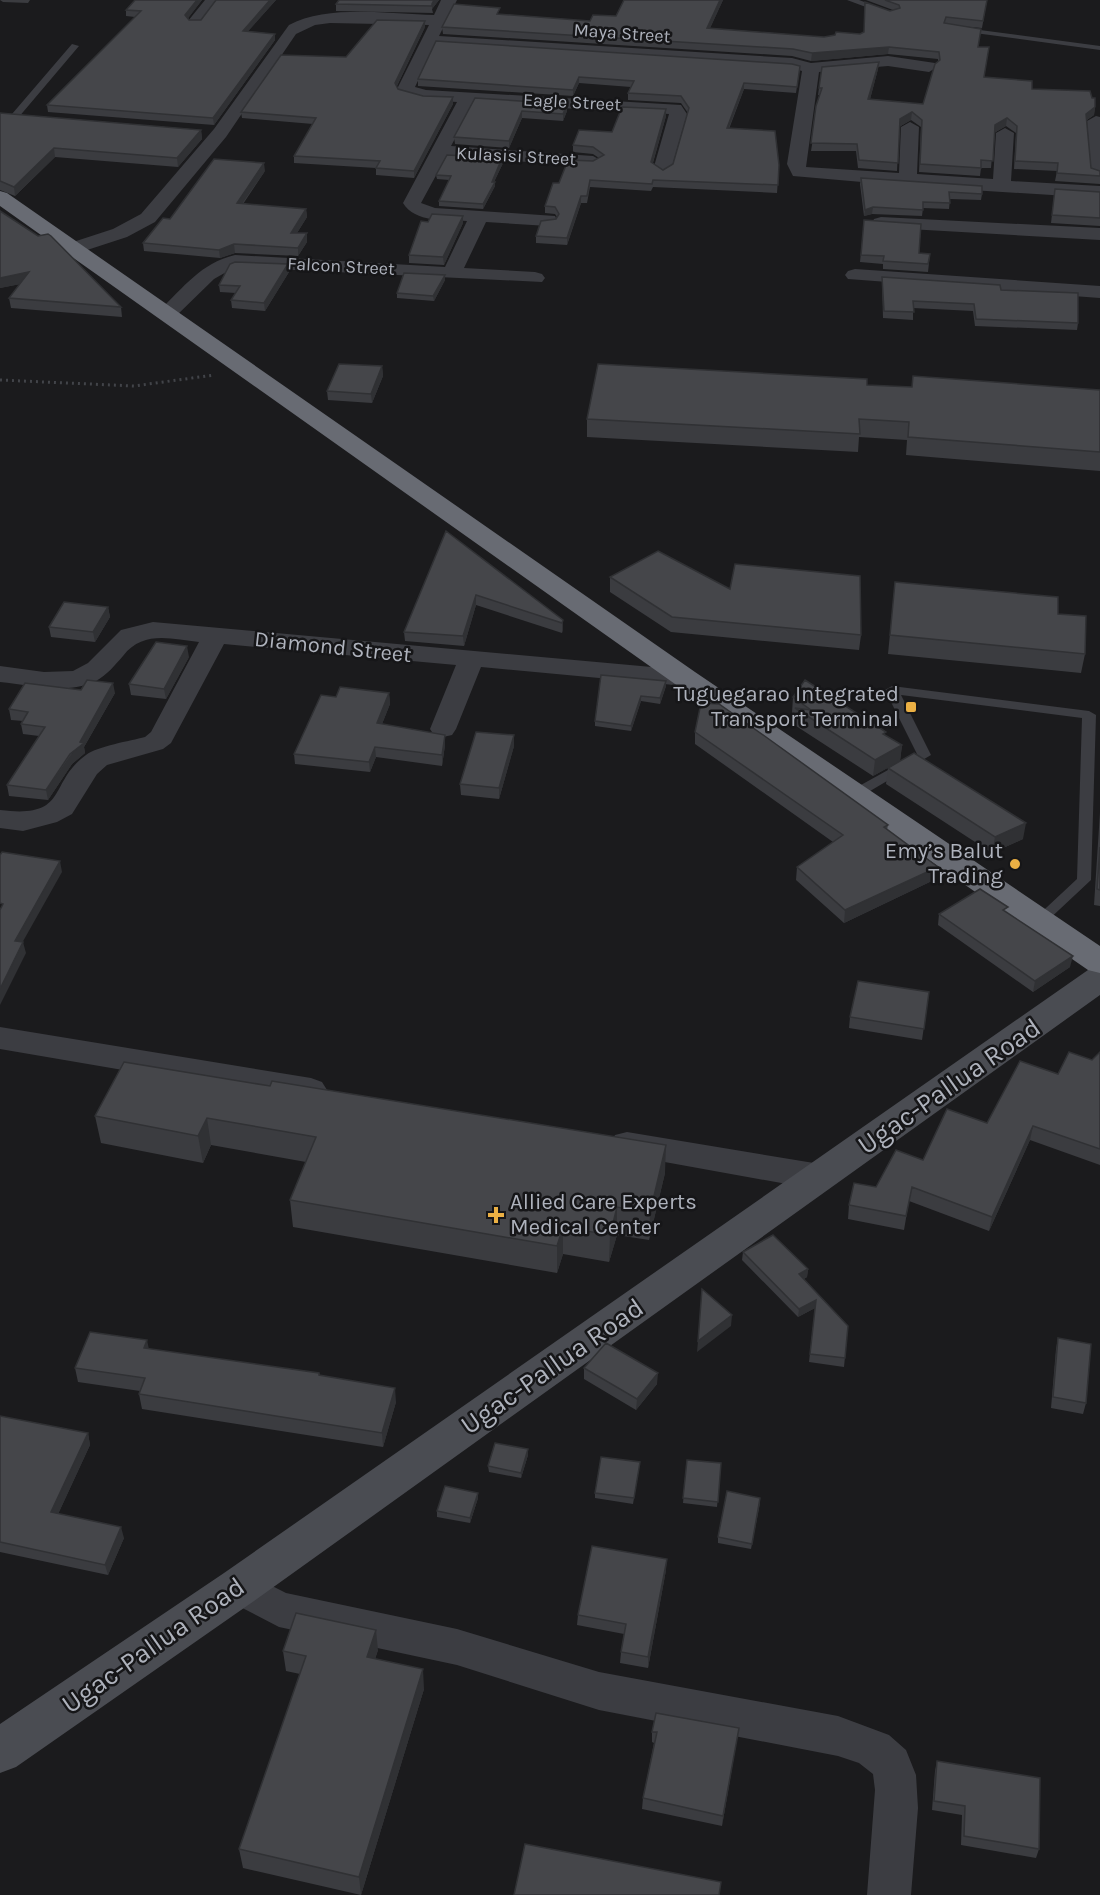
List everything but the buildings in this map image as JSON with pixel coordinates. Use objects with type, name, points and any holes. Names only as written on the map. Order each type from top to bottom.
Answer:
[{"type":"highway","points":[[0,197],[685,678],[1100,963]]},
{"type":"street","points":[[196,21],[213,0]]},
{"type":"street","points":[[430,40],[449,0]]},
{"type":"street","points":[[74,248],[128,230],[148,218],[220,134],[290,31],[296,27],[317,19],[330,18],[440,20]]},
{"type":"street","name":"Maya Street","points":[[430,40],[792,63],[811,68],[888,61],[929,67]]},
{"type":"street","name":"Eagle Street","points":[[430,40],[405,89],[417,94],[675,109],[678,114],[662,170]]},
{"type":"street","points":[[811,68],[796,164],[799,172],[1100,192]]},
{"type":"street","points":[[468,96],[412,203],[420,211],[479,217],[548,220]]},
{"type":"street","points":[[7,115],[38,118]]},
{"type":"street","points":[[1096,121],[1100,174]]},
{"type":"street","points":[[908,181],[910,128]]},
{"type":"street","points":[[197,132],[220,134]]},
{"type":"street","points":[[1002,186],[1005,133]]},
{"type":"street","name":"Kulasisi Street","points":[[440,151],[593,160]]},
{"type":"street","points":[[452,273],[479,217]]},
{"type":"street","points":[[872,222],[1100,234]]},
{"type":"street","name":"Falcon Street","points":[[167,314],[211,272],[227,262],[535,278]]},
{"type":"street","points":[[855,275],[1100,292]]},
{"type":"street","name":"Diamond Street","points":[[0,674],[51,679],[85,676],[99,668],[128,634],[140,630],[685,678]]},
{"type":"street","points":[[0,819],[23,822],[47,816],[62,808],[87,769],[97,759],[154,743],[162,737],[215,636]]},
{"type":"street","points":[[444,729],[471,660]]},
{"type":"street","name":"Ugac-Pallua Road","points":[[0,1751],[239,1587],[1100,978]]},
{"type":"street","points":[[0,1038],[342,1096]]},
{"type":"street","points":[[599,1139],[820,1177]]},
{"type":"street","points":[[239,1587],[279,1609],[457,1647],[599,1691],[838,1736],[871,1746],[891,1763],[897,1790],[889,1895]]},
{"type":"lane","points":[[851,0],[893,14]]},
{"type":"lane","points":[[948,28],[1100,48]]},
{"type":"lane","points":[[7,115],[75,46]]},
{"type":"lane","points":[[855,794],[924,755],[892,690],[1089,716],[1084,880],[1039,921]]},
{"type":"path","points":[[0,380],[146,387],[179,383],[244,368]]},
{"type":"place","name":"Tuguegarao Integrated Transport Terminal","points":[[911,707]]},
{"type":"place","name":"Emy’s Balut Trading","points":[[1015,864]]},
{"type":"place","name":"Allied Care Experts Medical Center","points":[[496,1215]]}]
